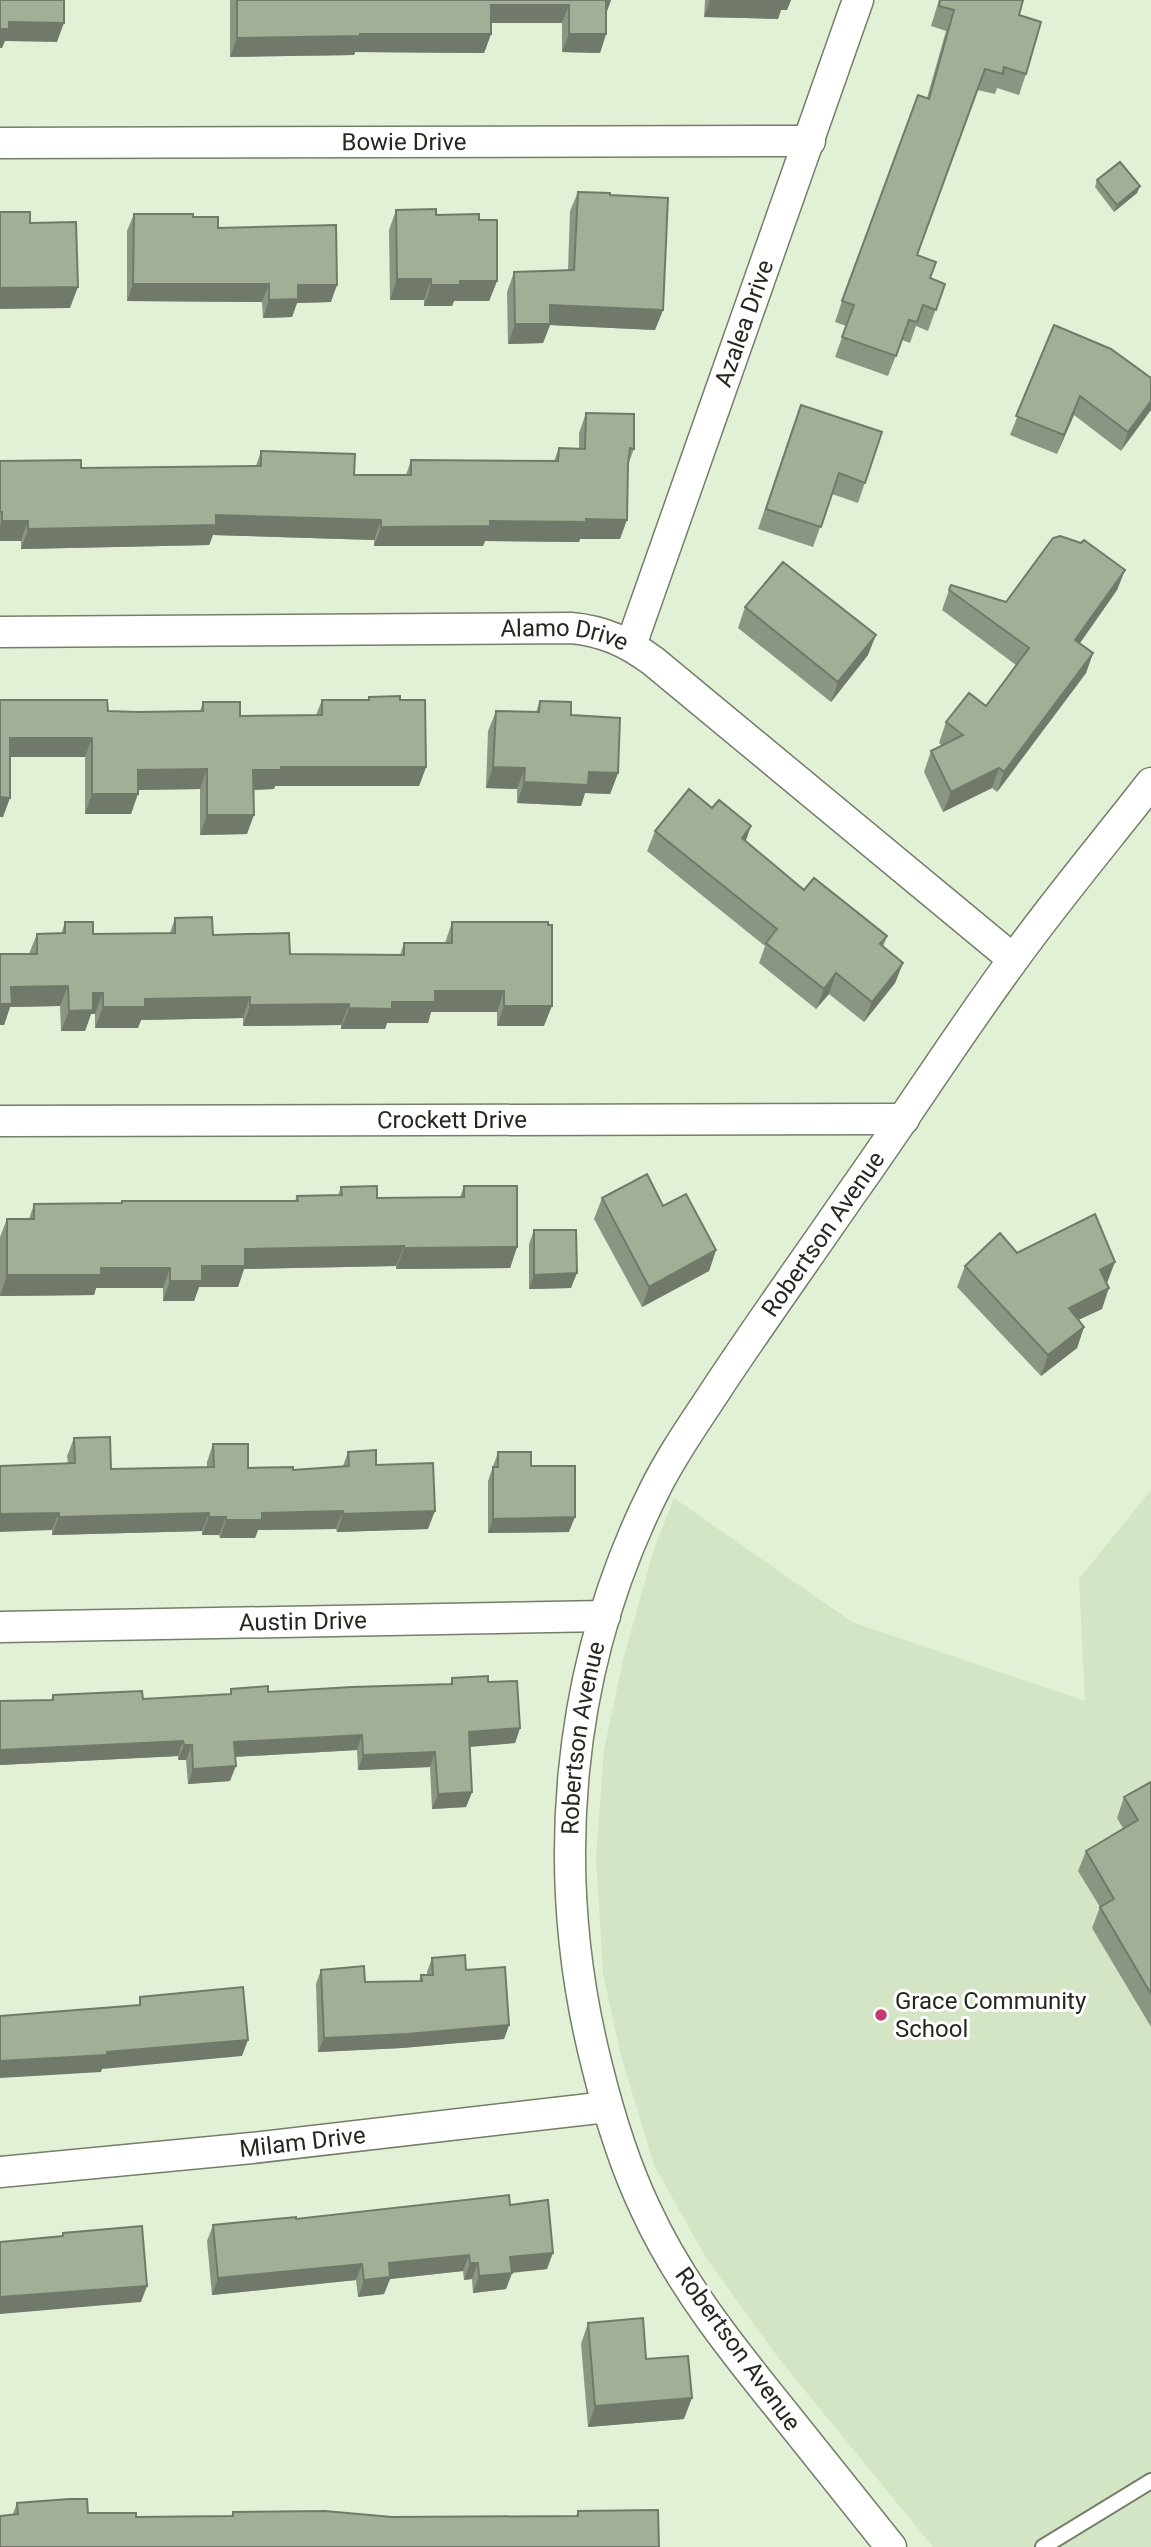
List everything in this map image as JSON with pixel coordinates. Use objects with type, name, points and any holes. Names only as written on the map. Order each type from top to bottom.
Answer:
[{"type":"street","name":"Azalea Drive","points":[[631,645],[858,0]]},
{"type":"street","name":"Bowie Drive","points":[[0,143],[810,141]]},
{"type":"street","name":"Alamo Drive","points":[[0,632],[592,630],[631,645],[1013,959]]},
{"type":"street","name":"Robertson Avenue","points":[[891,2547],[748,2369],[689,2286],[645,2209],[607,2107],[580,1991],[573,1942],[568,1855],[578,1738],[586,1690],[605,1616],[643,1513],[677,1449],[1013,959],[1151,783]]},
{"type":"street","name":"Crockett Drive","points":[[0,1121],[904,1119]]},
{"type":"street","name":"Austin Drive","points":[[0,1628],[605,1616]]},
{"type":"street","name":"Milam Drive","points":[[0,2172],[251,2148],[607,2107]]},
{"type":"lane","points":[[1044,2547],[1151,2480]]},
{"type":"shaded area","name":"Grace Community School","points":[[1151,1490],[1151,2547],[933,2547],[780,2360],[706,2258],[654,2165],[621,2056],[603,1974],[596,1856],[604,1750],[623,1660],[654,1549],[674,1498],[852,1622],[1085,1701],[1079,1579]]},
{"type":"building","points":[[0,0],[64,0],[64,23],[9,22],[9,29],[0,29]]},
{"type":"building","points":[[237,0],[606,0],[606,34],[569,34],[569,5],[491,5],[491,34],[237,38]]},
{"type":"building","points":[[940,0],[1023,0],[1019,15],[1041,22],[1026,74],[1004,67],[1003,74],[985,69],[917,255],[936,262],[930,278],[945,284],[936,310],[923,305],[917,322],[909,320],[896,356],[842,337],[854,305],[842,301],[918,95],[929,99],[954,10],[939,6]]},
{"type":"building","points":[[1120,162],[1140,186],[1117,205],[1097,180]]},
{"type":"building","points":[[578,192],[668,198],[663,310],[550,305],[550,324],[515,324],[514,272],[574,270]]},
{"type":"building","points":[[436,209],[436,215],[479,214],[479,220],[497,220],[497,281],[460,281],[460,285],[431,285],[431,279],[397,279],[396,210]]},
{"type":"building","points":[[0,212],[30,212],[30,223],[76,222],[78,287],[0,288]]},
{"type":"building","points":[[134,214],[193,214],[193,217],[218,217],[218,228],[336,225],[337,285],[298,285],[298,299],[269,300],[269,284],[133,284]]},
{"type":"building","points":[[1054,325],[1111,349],[1151,378],[1151,401],[1128,432],[1080,396],[1064,435],[1016,416]]},
{"type":"building","points":[[801,405],[882,432],[865,483],[839,473],[821,527],[766,509]]},
{"type":"building","points":[[586,413],[634,414],[634,449],[630,448],[628,464],[627,520],[490,521],[490,526],[381,527],[381,520],[216,515],[216,525],[28,529],[28,521],[2,521],[0,512],[0,461],[81,460],[81,468],[261,466],[261,451],[355,454],[354,475],[411,475],[411,460],[558,461],[559,448],[585,449]]},
{"type":"building","points":[[1060,536],[1081,543],[1084,540],[1125,570],[1075,640],[1093,653],[1004,772],[999,768],[951,792],[931,751],[963,735],[946,722],[969,693],[986,706],[1029,648],[949,590],[951,585],[1006,602],[1053,538]]},
{"type":"building","points":[[783,562],[876,635],[838,682],[745,607]]},
{"type":"building","points":[[400,696],[400,700],[425,700],[426,767],[281,767],[281,770],[253,770],[254,815],[207,815],[207,769],[138,770],[138,794],[92,794],[92,738],[10,738],[10,798],[0,797],[0,700],[107,700],[108,711],[138,712],[203,711],[203,702],[240,702],[240,716],[322,715],[322,700],[369,700],[369,697]]},
{"type":"building","points":[[540,701],[571,702],[571,715],[620,718],[618,773],[589,772],[588,785],[524,782],[525,768],[493,767],[496,711],[539,712]]},
{"type":"building","points":[[689,789],[712,808],[719,800],[751,826],[742,838],[804,890],[814,878],[887,936],[880,944],[903,963],[872,1002],[836,973],[824,989],[766,943],[777,929],[655,831]]},
{"type":"building","points":[[212,917],[213,935],[289,933],[290,954],[404,955],[404,943],[452,943],[452,922],[548,922],[548,925],[552,925],[552,1006],[504,1006],[504,991],[435,991],[435,1002],[392,1002],[392,1009],[349,1008],[349,1004],[250,1005],[250,997],[145,999],[145,1007],[103,1007],[103,993],[93,993],[93,1010],[69,1011],[68,986],[11,987],[12,1004],[0,1004],[0,954],[37,954],[37,934],[65,933],[65,922],[93,922],[93,934],[175,933],[175,918]]},
{"type":"building","points":[[647,1174],[663,1206],[686,1194],[716,1250],[649,1287],[602,1198]]},
{"type":"building","points":[[377,1186],[377,1198],[464,1197],[464,1186],[517,1186],[517,1247],[245,1249],[245,1266],[202,1266],[202,1281],[170,1281],[170,1268],[101,1268],[101,1275],[7,1275],[7,1219],[34,1219],[34,1204],[298,1201],[297,1196],[342,1195],[341,1187]]},
{"type":"building","points":[[1095,1214],[1115,1262],[1100,1270],[1109,1288],[1069,1308],[1084,1327],[1048,1355],[965,1266],[1000,1233],[1017,1253]]},
{"type":"building","points":[[534,1230],[576,1230],[577,1273],[534,1275]]},
{"type":"building","points":[[110,1437],[111,1469],[214,1467],[213,1444],[248,1444],[248,1468],[293,1467],[293,1470],[349,1466],[348,1452],[376,1450],[376,1465],[433,1463],[435,1511],[262,1513],[262,1520],[226,1520],[226,1517],[209,1517],[209,1513],[59,1517],[59,1513],[0,1514],[0,1466],[75,1463],[74,1438]]},
{"type":"building","points":[[498,1452],[531,1452],[531,1466],[575,1466],[575,1517],[493,1519],[493,1467],[498,1467]]},
{"type":"building","points":[[488,1676],[488,1682],[517,1681],[520,1728],[469,1732],[472,1792],[438,1794],[435,1752],[363,1755],[362,1735],[234,1742],[236,1766],[193,1769],[192,1745],[184,1745],[183,1741],[0,1750],[0,1701],[53,1700],[53,1695],[142,1691],[143,1699],[231,1694],[231,1689],[268,1686],[268,1692],[452,1684],[452,1678]]},
{"type":"building","points":[[1151,1782],[1151,1994],[1100,1907],[1114,1899],[1086,1851],[1138,1820],[1124,1797]]},
{"type":"building","points":[[465,1955],[466,1970],[505,1967],[509,2025],[324,2038],[321,1970],[364,1966],[365,1982],[422,1981],[421,1975],[433,1975],[432,1958]]},
{"type":"building","points":[[243,1987],[248,2040],[107,2052],[107,2055],[0,2061],[0,2016],[140,2005],[140,1997]]},
{"type":"building","points":[[509,2195],[510,2205],[548,2200],[553,2253],[510,2257],[512,2273],[479,2276],[478,2263],[470,2263],[469,2255],[389,2263],[390,2277],[364,2280],[362,2264],[218,2278],[213,2225],[296,2219]]},
{"type":"building","points":[[142,2226],[147,2286],[0,2297],[0,2242]]},
{"type":"building","points":[[643,2318],[646,2359],[688,2356],[692,2398],[595,2406],[588,2323]]},
{"type":"building","points":[[87,2499],[88,2513],[136,2513],[136,2517],[325,2511],[392,2517],[578,2516],[578,2511],[658,2510],[659,2547],[0,2547],[0,2516],[18,2514],[17,2503]]},
{"type":"place","name":"Grace Community School","points":[[881,2015]]}]
